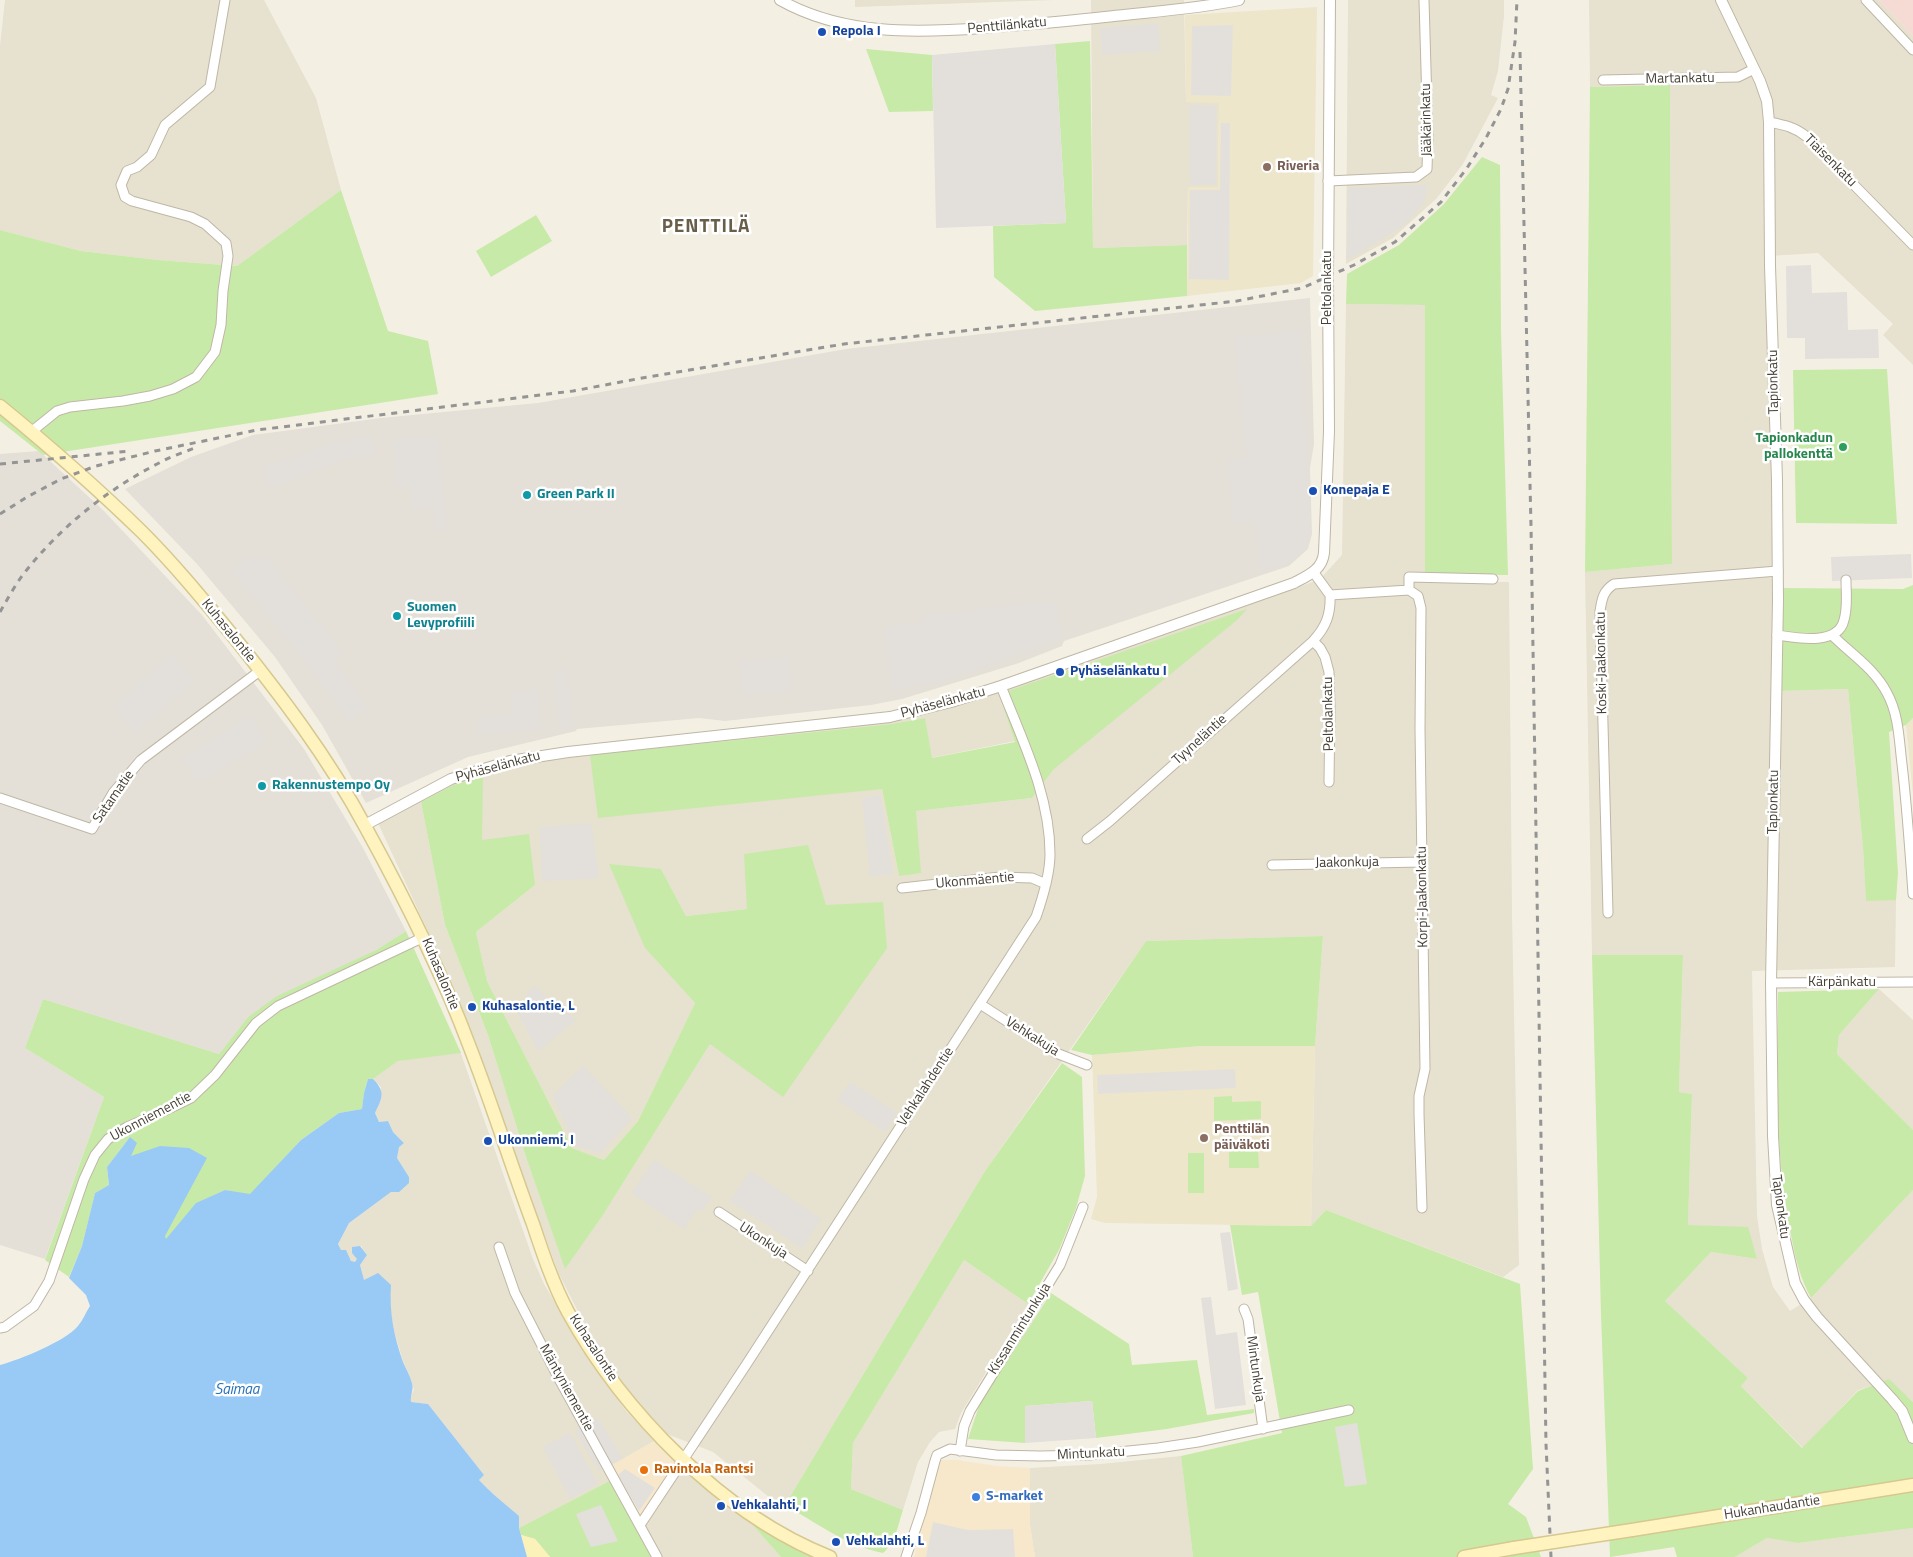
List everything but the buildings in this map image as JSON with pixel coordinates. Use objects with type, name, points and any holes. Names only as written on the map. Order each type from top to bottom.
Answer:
[{"type":"main road","name":"Kuhasalontie","points":[[0,406],[144,534],[182,574],[261,670],[311,737],[365,825],[424,936],[471,1050],[548,1266],[568,1312],[611,1377],[634,1408],[662,1439],[714,1486],[755,1517],[830,1557]]},
{"type":"main road","name":"Hukanhaudantie","points":[[1464,1557],[1913,1486]]},
{"type":"street","points":[[31,432],[57,411],[70,407],[124,401],[173,389],[196,377],[216,352],[221,325],[228,256],[226,243],[205,224],[191,217],[132,200],[125,196],[121,185],[127,171],[137,167],[151,155],[165,125],[210,87],[225,0]]},
{"type":"street","name":"Penttilänkatu","points":[[780,0],[834,21],[887,31],[912,32],[999,27],[1239,0]]},
{"type":"street","name":"Peltolankatu","points":[[1314,573],[1324,559],[1329,431],[1328,181],[1330,0]]},
{"type":"street","name":"Jääkärinkatu","points":[[1328,181],[1416,177],[1427,169],[1428,138],[1424,0]]},
{"type":"street","points":[[1721,0],[1767,101],[1769,122]]},
{"type":"street","points":[[1866,0],[1913,50]]},
{"type":"street","name":"Martankatu","points":[[1603,80],[1738,77],[1754,69]]},
{"type":"street","name":"Tiaisenkatu","points":[[1769,122],[1787,125],[1802,133],[1913,245]]},
{"type":"street","name":"Tapionkatu","points":[[1769,122],[1770,266],[1778,571],[1771,983],[1774,1181],[1778,1213],[1795,1283],[1804,1300],[1817,1317],[1902,1411],[1913,1438]]},
{"type":"street","name":"Koski-Jaakonkatu","points":[[1608,913],[1600,611],[1603,594],[1607,588],[1614,584],[1778,571]]},
{"type":"street","points":[[1313,641],[1327,621],[1330,606],[1330,595],[1314,573]]},
{"type":"street","name":"Pyhäselänkatu","points":[[365,825],[452,779],[510,761],[568,752],[890,717],[951,702],[1294,583],[1314,573]]},
{"type":"street","points":[[1330,595],[1409,590],[1409,577],[1493,579]]},
{"type":"street","points":[[1777,636],[1807,638],[1832,635],[1840,629],[1845,619],[1846,580]]},
{"type":"street","name":"Korpi-Jaakonkatu","points":[[1409,590],[1418,596],[1421,608],[1425,1069],[1419,1096],[1422,1208]]},
{"type":"street","points":[[1832,635],[1874,674],[1887,692],[1896,714],[1905,787],[1913,894]]},
{"type":"street","name":"Peltolankatu","points":[[1313,641],[1325,657],[1329,672],[1329,782]]},
{"type":"street","name":"Tyyneläntie","points":[[1087,840],[1313,641]]},
{"type":"street","name":"Satamatie","points":[[0,798],[92,828],[113,793],[141,760],[261,670]]},
{"type":"street","name":"Vehkalahdentie","points":[[640,1525],[808,1271],[1032,923],[1046,884],[1050,855],[1047,813],[1037,780],[1001,686]]},
{"type":"street","name":"Jaakonkuja","points":[[1272,865],[1422,862]]},
{"type":"street","name":"Ukonmäentie","points":[[902,888],[1000,877],[1032,878],[1046,884]]},
{"type":"street","name":"Ukonniementie","points":[[0,1328],[5,1327],[34,1306],[49,1281],[84,1179],[94,1155],[108,1139],[135,1122],[191,1098],[215,1075],[256,1023],[278,1006],[424,936]]},
{"type":"street","name":"Kärpänkatu","points":[[1771,983],[1913,982]]},
{"type":"street","name":"Vehkakuja","points":[[980,1004],[1056,1053],[1087,1066]]},
{"type":"street","name":"Kissanmintunkuja","points":[[960,1451],[964,1426],[973,1404],[1060,1265],[1083,1207]]},
{"type":"street","name":"Ukonkuja","points":[[719,1212],[808,1271]]},
{"type":"street","name":"Mäntyniementie","points":[[499,1247],[515,1293],[558,1377],[657,1557]]},
{"type":"street","name":"Mintunkuja","points":[[1244,1310],[1248,1319],[1263,1428]]},
{"type":"street","name":"Mintunkatu","points":[[906,1557],[937,1455],[950,1449],[1006,1456],[1112,1454],[1198,1442],[1349,1410]]},
{"type":"shaded area","points":[[5,0],[264,0],[316,98],[341,190],[237,266],[158,260],[81,251],[0,230],[0,46]]},
{"type":"shaded area","points":[[855,0],[1054,0],[855,7]]},
{"type":"shaded area","points":[[1091,0],[1184,0],[1186,101],[1219,102],[1218,187],[1188,187],[1187,245],[1093,248]]},
{"type":"shaded area","points":[[1348,0],[1504,0],[1504,16],[1498,71],[1491,95],[1498,98],[1463,164],[1437,198],[1393,238],[1346,264]]},
{"type":"shaded area","points":[[1589,0],[1879,0],[1913,36],[1913,365],[1883,335],[1893,324],[1818,253],[1769,256],[1779,691],[1848,689],[1866,900],[1896,900],[1895,967],[1752,971],[1757,1216],[1762,1249],[1773,1287],[1790,1311],[1811,1298],[1913,1190],[1913,1402],[1889,1380],[1858,1390],[1803,1448],[1741,1386],[1748,1378],[1665,1301],[1711,1252],[1757,1259],[1747,1228],[1688,1225],[1692,1094],[1679,1092],[1683,956],[1592,955],[1585,572],[1672,564],[1670,85],[1590,87]]},
{"type":"shaded area","points":[[1879,0],[1913,0],[1913,36]]},
{"type":"shaded area","name":"Riveria","points":[[1317,7],[1313,276],[1301,283],[1187,296],[1188,187],[1218,187],[1219,103],[1186,102],[1185,15]]},
{"type":"shaded area","points":[[1158,24],[1160,51],[1102,55],[1100,28]]},
{"type":"shaded area","points":[[1233,25],[1231,96],[1191,95],[1192,26]]},
{"type":"shaded area","points":[[1055,44],[1066,223],[936,228],[932,55]]},
{"type":"shaded area","points":[[1190,105],[1216,106],[1216,184],[1190,185]]},
{"type":"shaded area","points":[[1221,123],[1230,123],[1229,280],[1189,279],[1190,190],[1220,190]]},
{"type":"shaded area","points":[[1428,185],[1424,202],[1403,226],[1347,260],[1348,188]]},
{"type":"shaded area","points":[[1811,265],[1812,293],[1847,292],[1848,330],[1878,329],[1879,358],[1805,359],[1805,338],[1787,338],[1786,266]]},
{"type":"shaded area","points":[[1310,298],[1314,444],[1310,468],[1312,534],[1308,549],[1289,566],[1064,641],[1062,646],[1019,663],[902,699],[871,705],[725,721],[699,718],[577,729],[576,731],[468,757],[366,803],[322,725],[275,657],[197,564],[125,489],[191,457],[253,435],[381,418],[538,403],[846,349]]},
{"type":"shaded area","points":[[1346,304],[1425,305],[1425,581],[1509,582],[1512,912],[1519,1265],[1503,1277],[1326,1210],[1311,1226],[1315,1046],[1323,936],[1146,941],[985,1171],[785,1505],[769,1497],[713,1452],[667,1434],[637,1402],[593,1341],[559,1274],[528,1192],[489,1078],[455,990],[378,823],[453,783],[511,765],[538,759],[845,726],[1000,691],[1320,579],[1342,555]],"holes":[[[999,694],[1054,769],[1032,798],[916,811],[899,876],[882,789],[590,755],[891,724],[925,718],[931,758],[1015,741]],[[482,776],[482,840],[535,885],[476,932],[487,981],[572,1148],[604,1160],[638,1121],[695,1003],[645,948],[661,869],[686,916],[747,909],[710,1044],[603,1215],[565,1268],[526,1157],[488,1035],[445,925],[421,802],[453,785]]]},
{"type":"shaded area","points":[[1300,331],[1311,533],[1306,548],[1287,564],[1261,572],[1254,522],[1234,524],[1228,460],[1247,458],[1234,338]]},
{"type":"shaded area","points":[[438,435],[447,530],[435,531],[434,509],[413,510],[410,485],[397,487],[393,440]]},
{"type":"shaded area","points":[[371,436],[375,455],[346,459],[270,489],[261,468],[341,440]]},
{"type":"shaded area","points":[[39,451],[103,510],[202,615],[304,749],[363,848],[406,931],[376,950],[248,1017],[219,1054],[43,999],[25,1048],[104,1097],[45,1259],[0,1245],[0,454]]},
{"type":"shaded area","points":[[1911,554],[1912,578],[1832,581],[1831,557]]},
{"type":"shaded area","points":[[251,556],[257,562],[265,556],[342,654],[334,660],[367,708],[349,722],[302,656],[232,571]]},
{"type":"shaded area","points":[[1057,601],[1060,639],[945,680],[892,690],[884,627],[924,623],[923,615]]},
{"type":"shaded area","points":[[171,654],[195,680],[134,734],[113,708]]},
{"type":"shaded area","points":[[788,657],[792,690],[742,695],[739,661]]},
{"type":"shaded area","points":[[567,669],[573,728],[559,729],[555,670]]},
{"type":"shaded area","points":[[538,690],[542,729],[478,735],[477,718],[512,714],[511,691]]},
{"type":"shaded area","points":[[250,715],[266,743],[198,783],[182,758]]},
{"type":"shaded area","points":[[1913,718],[1913,795],[1906,725]]},
{"type":"shaded area","points":[[880,795],[893,874],[870,876],[862,798]]},
{"type":"shaded area","points":[[591,823],[599,878],[542,881],[540,827]]},
{"type":"shaded area","points":[[533,986],[576,1020],[538,1051],[517,1012]]},
{"type":"shaded area","points":[[1879,989],[1913,1020],[1913,1130],[1837,1054],[1839,1035]]},
{"type":"shaded area","name":"Penttilän päiväkoti","points":[[1201,1046],[1315,1046],[1311,1226],[1105,1223],[1091,1219],[1097,1197],[1092,1055]]},
{"type":"shaded area","points":[[459,1048],[533,1259],[544,1284],[582,1348],[626,1411],[654,1441],[609,1467],[679,1464],[708,1490],[750,1522],[781,1557],[655,1557],[613,1479],[519,1528],[519,1516],[502,1503],[479,1480],[484,1475],[428,1404],[411,1402],[410,1398],[414,1390],[395,1334],[389,1304],[391,1285],[364,1281],[360,1265],[367,1255],[361,1246],[352,1247],[358,1259],[355,1263],[351,1261],[346,1251],[341,1250],[338,1244],[349,1223],[409,1177],[397,1158],[399,1146],[404,1143],[393,1132],[388,1121],[379,1122],[375,1113],[381,1087],[373,1079],[398,1061]]},
{"type":"shaded area","points":[[583,1066],[632,1118],[600,1153],[575,1145],[553,1096]]},
{"type":"shaded area","points":[[1235,1069],[1236,1088],[1098,1094],[1097,1075]]},
{"type":"shaded area","points":[[850,1082],[897,1113],[885,1132],[838,1100]]},
{"type":"shaded area","points":[[654,1160],[711,1197],[702,1211],[697,1209],[684,1229],[632,1193]]},
{"type":"shaded area","points":[[750,1171],[821,1219],[802,1248],[730,1201]]},
{"type":"shaded area","points":[[1230,1232],[1238,1289],[1228,1291],[1220,1233]]},
{"type":"shaded area","points":[[964,1260],[1028,1304],[961,1413],[955,1429],[939,1432],[930,1442],[918,1462],[903,1510],[851,1489],[853,1443]]},
{"type":"shaded area","points":[[1211,1297],[1216,1335],[1237,1332],[1246,1405],[1215,1409],[1201,1298]]},
{"type":"shaded area","points":[[1092,1401],[1096,1438],[1025,1443],[1025,1406]]},
{"type":"shaded area","points":[[598,1419],[622,1458],[599,1471],[575,1431]]},
{"type":"shaded area","points":[[1357,1423],[1367,1484],[1345,1487],[1335,1427]]},
{"type":"shaded area","points":[[570,1433],[598,1484],[570,1499],[543,1447]]},
{"type":"shaded area","points":[[654,1441],[679,1464],[640,1524],[609,1467]]},
{"type":"shaded area","points":[[1181,1456],[1193,1557],[1035,1557],[1030,1525],[1030,1468],[1101,1464]]},
{"type":"shaded area","points":[[939,1460],[957,1460],[997,1466],[1030,1468],[1030,1525],[1035,1557],[914,1557]]},
{"type":"shaded area","points":[[625,1469],[655,1488],[639,1511],[618,1475]]},
{"type":"shaded area","points":[[601,1505],[618,1541],[591,1547],[576,1514]]},
{"type":"shaded area","points":[[933,1522],[968,1530],[1013,1529],[1015,1557],[926,1557]]},
{"type":"shaded area","points":[[1913,1528],[1913,1557],[1735,1557],[1767,1538],[1798,1543]]},
{"type":"green space","points":[[1090,41],[1093,248],[1187,245],[1187,296],[1035,311],[994,277],[993,226],[1066,223],[1055,44]]},
{"type":"green space","points":[[866,49],[932,55],[933,111],[889,112]]},
{"type":"green space","points":[[1670,85],[1672,564],[1585,572],[1590,87]]},
{"type":"green space","points":[[1482,157],[1500,165],[1501,330],[1508,575],[1425,574],[1425,305],[1346,304],[1347,274],[1399,245],[1444,204]]},
{"type":"green space","points":[[341,190],[388,331],[428,341],[438,394],[43,455],[0,421],[0,230],[81,251],[158,260],[237,266]]},
{"type":"green space","points":[[536,215],[552,241],[491,277],[476,251]]},
{"type":"green space","name":"Tapionkadun pallokenttä","points":[[1887,369],[1897,524],[1796,523],[1793,370]]},
{"type":"green space","points":[[1913,585],[1913,718],[1906,725],[1889,732],[1898,873],[1896,900],[1866,901],[1848,689],[1779,691],[1780,588],[1903,589]]},
{"type":"green space","points":[[1247,609],[1237,620],[1054,769],[1032,798],[916,811],[921,873],[899,876],[882,789],[598,818],[590,755],[891,724],[925,718],[932,758],[1015,742],[999,694]]},
{"type":"green space","points":[[483,776],[482,840],[529,834],[535,885],[476,932],[487,981],[572,1148],[604,1160],[638,1121],[695,1003],[645,948],[609,864],[661,869],[686,916],[747,909],[744,854],[808,845],[826,905],[883,902],[887,948],[783,1097],[710,1044],[603,1215],[565,1269],[526,1157],[488,1035],[445,925],[421,802],[453,785]]},
{"type":"green space","points":[[406,931],[461,1053],[398,1061],[373,1079],[368,1079],[362,1109],[339,1113],[301,1140],[250,1195],[225,1190],[197,1203],[166,1240],[131,1156],[130,1137],[107,1167],[109,1185],[95,1193],[82,1246],[69,1277],[45,1260],[104,1097],[25,1048],[43,999],[219,1054],[248,1017],[277,996],[376,950]]},
{"type":"green space","points":[[1323,936],[1315,1046],[1201,1046],[1092,1055],[1071,1050],[1146,941]]},
{"type":"green space","points":[[1592,955],[1683,955],[1679,1092],[1692,1094],[1688,1225],[1748,1227],[1757,1259],[1711,1252],[1665,1301],[1748,1378],[1741,1386],[1802,1448],[1858,1391],[1889,1379],[1913,1402],[1913,1528],[1798,1543],[1767,1538],[1735,1557],[1677,1557],[1674,1547],[1610,1557],[1601,1315]]},
{"type":"green space","points":[[1879,989],[1839,1035],[1837,1054],[1913,1130],[1913,1190],[1811,1298],[1795,1255],[1782,1179],[1778,1117],[1778,992]]},
{"type":"green space","points":[[1062,1063],[1082,1077],[1085,1176],[1076,1208],[1059,1250],[1028,1304],[964,1260],[853,1443],[851,1489],[903,1510],[894,1539],[883,1553],[857,1545],[832,1533],[785,1505],[985,1171]]},
{"type":"green space","points":[[1232,1096],[1232,1102],[1261,1101],[1261,1119],[1214,1121],[1214,1097]]},
{"type":"green space","points":[[1229,1151],[1258,1151],[1259,1168],[1229,1168]]},
{"type":"green space","points":[[1188,1153],[1204,1153],[1204,1193],[1188,1193]]},
{"type":"green space","points":[[1326,1210],[1520,1284],[1533,1469],[1508,1504],[1526,1517],[1541,1557],[1193,1557],[1181,1456],[1282,1433],[1258,1292],[1242,1295],[1230,1225],[1311,1226]]},
{"type":"green space","points":[[1051,1293],[1129,1344],[1132,1365],[1197,1360],[1207,1415],[1254,1409],[1254,1413],[1167,1429],[1096,1438],[1092,1401],[1026,1406],[1025,1443],[968,1439],[980,1403]]},
{"type":"green space","points":[[613,1479],[655,1557],[550,1557],[535,1539],[521,1535],[519,1528]]},
{"type":"green space","points":[[750,1522],[813,1557],[781,1557]]},
{"type":"sand","points":[[521,1535],[535,1539],[550,1557],[527,1557]]},
{"type":"water","name":"Saimaa","points":[[368,1079],[373,1079],[380,1088],[382,1095],[375,1113],[379,1122],[388,1121],[393,1132],[404,1143],[399,1147],[397,1158],[409,1177],[409,1183],[399,1192],[391,1192],[349,1223],[338,1244],[341,1250],[346,1250],[351,1261],[355,1262],[357,1259],[352,1253],[352,1247],[360,1246],[367,1255],[360,1265],[364,1280],[378,1273],[391,1285],[393,1324],[400,1353],[412,1383],[411,1402],[428,1404],[484,1475],[479,1480],[519,1516],[519,1528],[527,1557],[0,1557],[0,1365],[53,1344],[72,1332],[83,1319],[90,1306],[86,1295],[69,1278],[82,1246],[95,1193],[109,1185],[107,1167],[130,1137],[137,1143],[131,1156],[160,1146],[189,1148],[207,1158],[165,1236],[166,1239],[196,1203],[225,1190],[250,1194],[301,1140],[339,1113],[362,1109]]},
{"type":"railway","points":[[0,514],[61,479],[96,466],[155,451],[257,430],[573,391],[844,344],[1237,301],[1302,288],[1354,265],[1395,242],[1441,202],[1467,168],[1486,138],[1501,109],[1508,89],[1515,42],[1517,0]]},
{"type":"railway","points":[[1520,52],[1531,526],[1546,1444],[1551,1557]]},
{"type":"railway","points":[[0,612],[19,580],[36,559],[51,542],[84,512],[120,485],[139,474],[168,458],[197,447]]},
{"type":"railway","points":[[0,464],[130,451]]},
{"type":"place","name":"Repola I","points":[[822,32]]},
{"type":"place","name":"Riveria","points":[[1267,167]]},
{"type":"place","name":"Tapionkadun pallokenttä","points":[[1843,447]]},
{"type":"place","name":"Konepaja E","points":[[1313,491]]},
{"type":"place","name":"Green Park II","points":[[527,495]]},
{"type":"place","name":"Suomen Levyprofiili","points":[[397,616]]},
{"type":"place","name":"Pyhäselänkatu I","points":[[1060,672]]},
{"type":"place","name":"Rakennustempo Oy","points":[[262,786]]},
{"type":"place","name":"Kuhasalontie, L","points":[[472,1007]]},
{"type":"place","name":"Penttilän päiväkoti","points":[[1204,1138]]},
{"type":"place","name":"Ukonniemi, I","points":[[488,1141]]},
{"type":"place","name":"Ravintola Rantsi","points":[[644,1470]]},
{"type":"place","name":"S-market","points":[[976,1497]]},
{"type":"place","name":"Vehkalahti, I","points":[[721,1506]]},
{"type":"place","name":"Vehkalahti, L","points":[[836,1542]]},
{"type":"district","name":"PENTTILÄ","points":[[706,227]]}]
